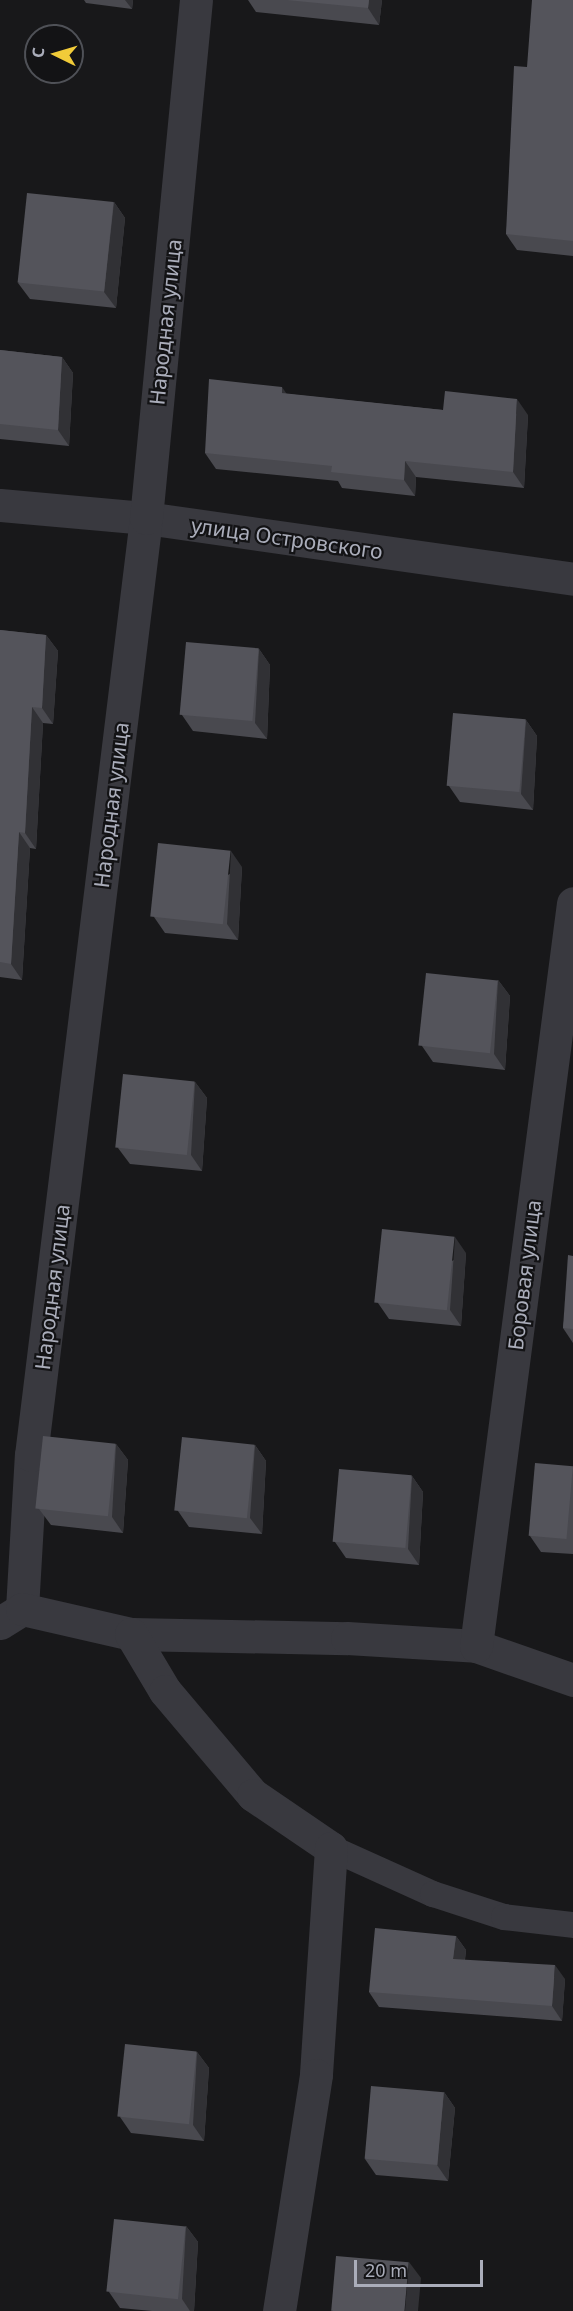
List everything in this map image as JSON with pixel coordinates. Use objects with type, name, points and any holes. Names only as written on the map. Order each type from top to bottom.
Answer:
[{"type":"street","name":"Народная улица","points":[[11,1616],[146,518],[196,0]]},
{"type":"street","name":"улица Островского","points":[[0,505],[146,518],[573,579]]},
{"type":"street","name":"Боровая улица","points":[[476,1646],[573,903]]},
{"type":"street","points":[[11,1616],[131,1634],[347,1638],[476,1646],[573,1680]]},
{"type":"street","points":[[131,1634],[165,1692],[253,1795],[331,1848],[316,2075],[279,2311]]},
{"type":"lane","points":[[331,1848],[433,1894],[504,1917],[573,1925]]},
{"type":"building","points":[[287,0],[369,0],[368,8]]},
{"type":"building","points":[[532,0],[573,0],[573,241],[506,234],[514,66],[527,67]]},
{"type":"building","points":[[27,193],[114,202],[104,292],[18,283]]},
{"type":"building","points":[[0,350],[62,357],[58,430],[0,424]]},
{"type":"building","points":[[209,379],[282,387],[282,393],[443,410],[445,391],[517,399],[513,472],[405,461],[404,480],[331,472],[332,466],[205,453]]},
{"type":"building","points":[[0,630],[46,635],[42,708],[32,707],[25,833],[19,832],[11,964],[0,962]]},
{"type":"building","points":[[186,642],[259,648],[252,721],[180,715]]},
{"type":"building","points":[[453,713],[526,719],[519,792],[447,786]]},
{"type":"building","points":[[158,843],[231,851],[223,924],[150,917]]},
{"type":"building","points":[[426,973],[498,981],[490,1053],[418,1046]]},
{"type":"building","points":[[123,1074],[195,1082],[187,1155],[115,1148]]},
{"type":"building","points":[[382,1229],[455,1237],[447,1310],[374,1303]]},
{"type":"building","points":[[568,1255],[573,1256],[573,1329],[563,1328]]},
{"type":"building","points":[[43,1436],[116,1444],[108,1516],[35,1509]]},
{"type":"building","points":[[182,1437],[255,1445],[247,1518],[174,1511]]},
{"type":"building","points":[[535,1463],[573,1466],[566,1539],[529,1536]]},
{"type":"building","points":[[339,1469],[412,1475],[405,1548],[333,1542]]},
{"type":"building","points":[[375,1928],[456,1936],[453,1959],[555,1965],[552,2006],[369,1992]]},
{"type":"building","points":[[125,2044],[197,2052],[189,2124],[117,2117]]},
{"type":"building","points":[[371,2086],[444,2092],[437,2165],[365,2159]]},
{"type":"building","points":[[114,2219],[186,2227],[178,2299],[106,2292]]},
{"type":"building","points":[[336,2256],[409,2262],[404,2311],[331,2311]]}]
